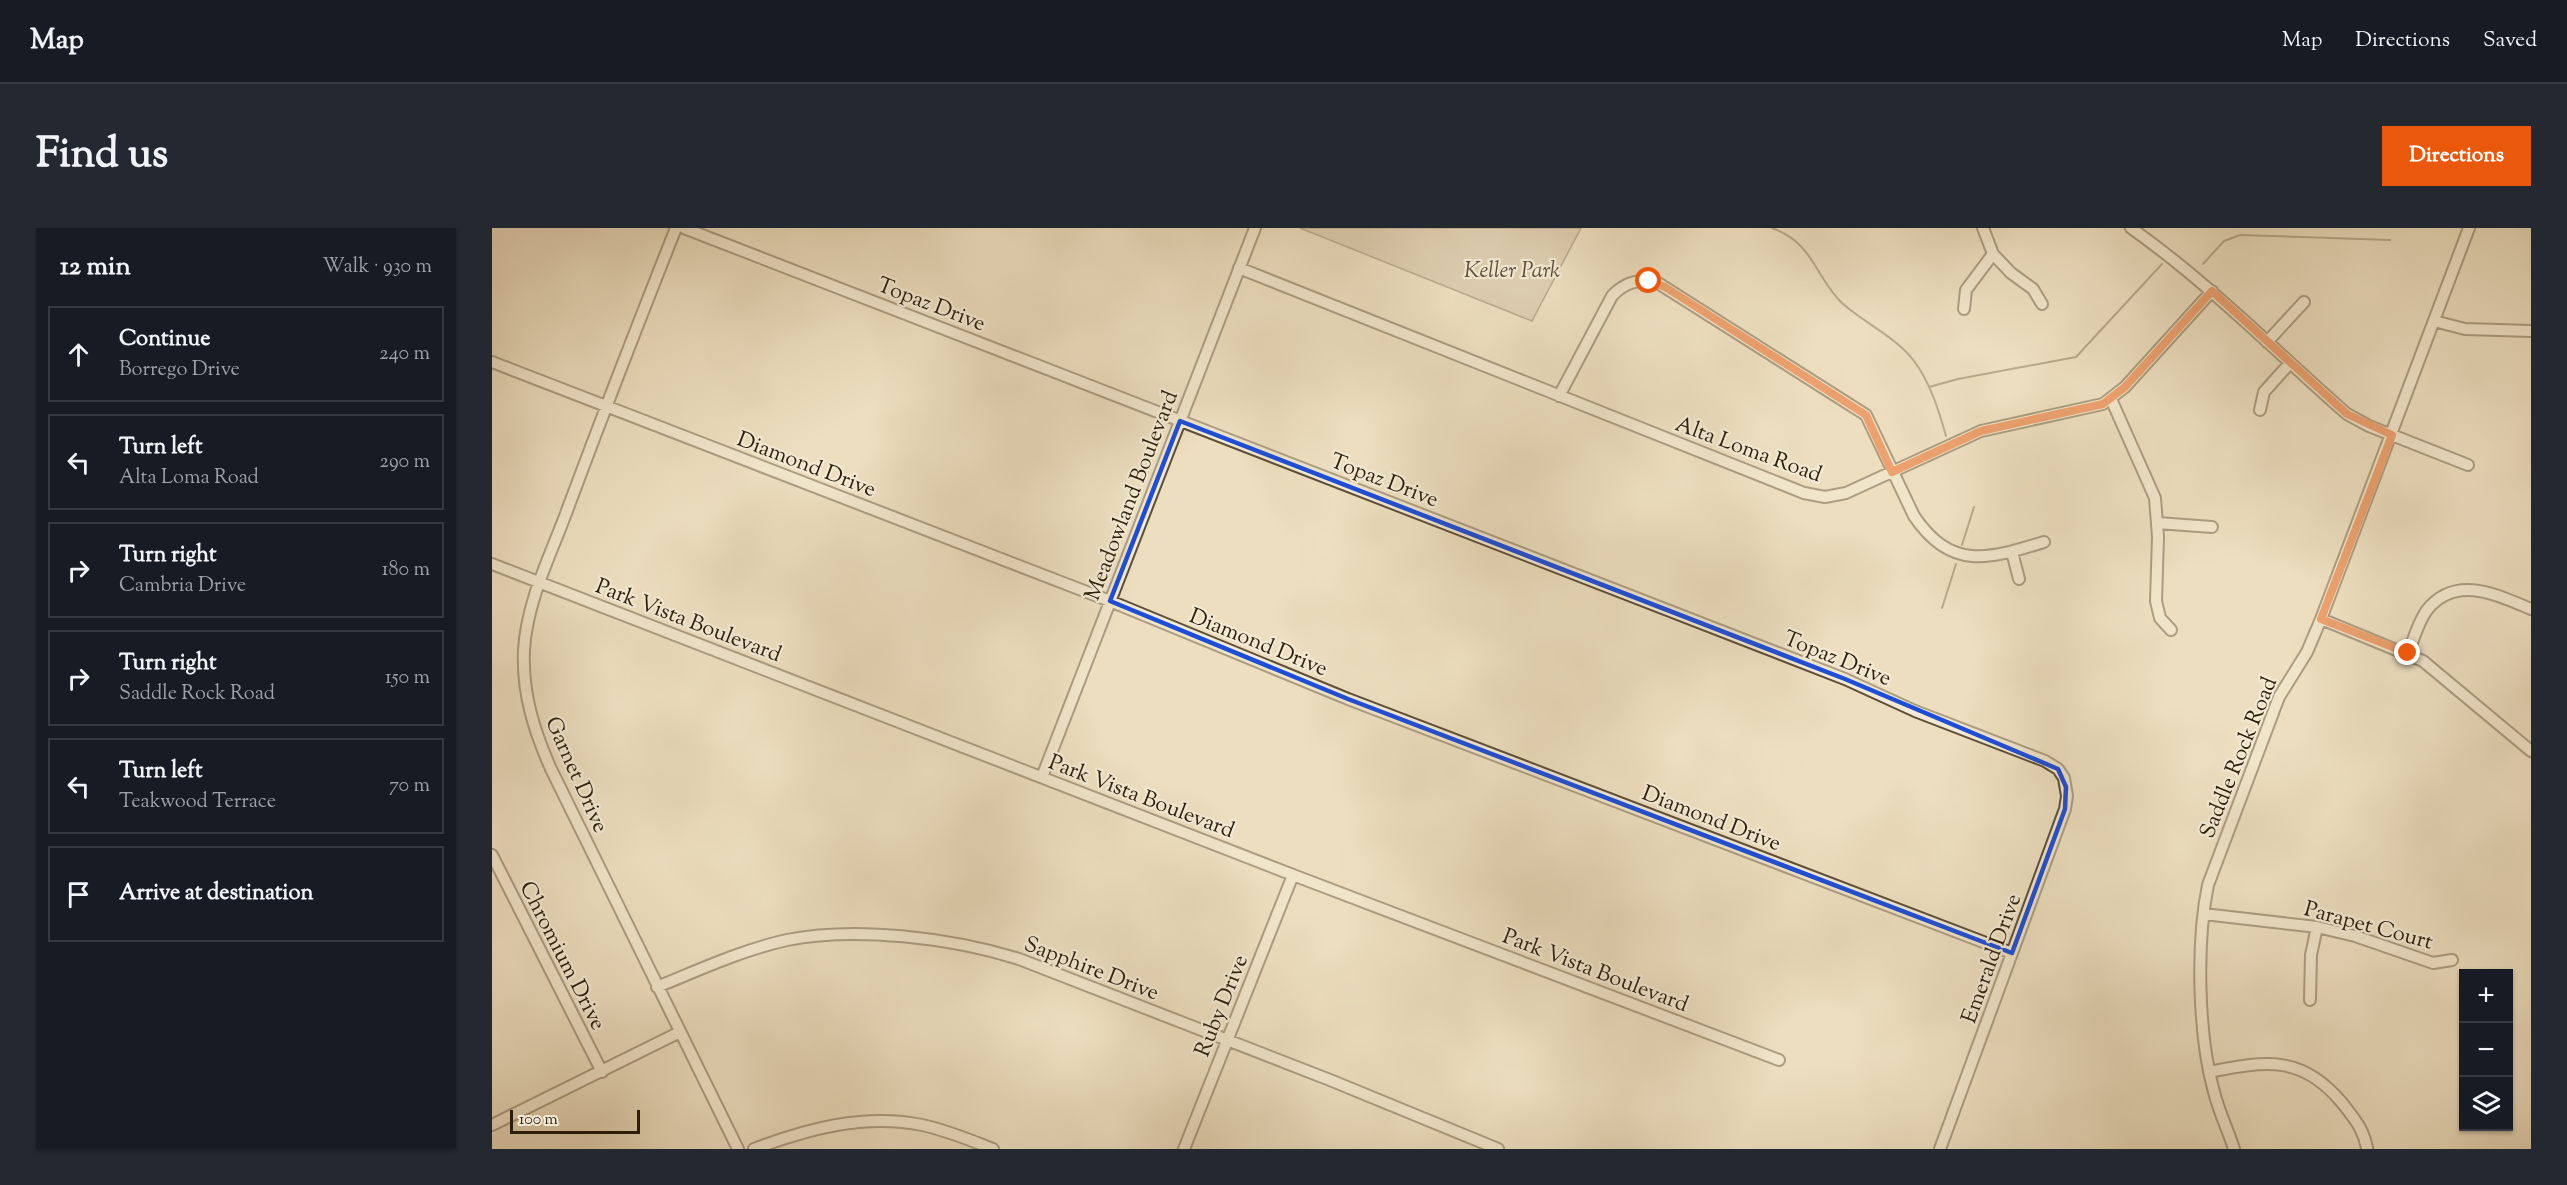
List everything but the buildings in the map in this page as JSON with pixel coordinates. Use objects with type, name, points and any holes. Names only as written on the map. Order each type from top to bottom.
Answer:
[{"type":"street","name":"Garnet Drive","points":[[676,228],[539,582],[529,613],[524,674],[532,724],[551,769],[738,1149]]},
{"type":"street","name":"Topaz Drive","points":[[684,228],[1845,679],[1937,720],[2037,757],[2058,769],[2064,778]]},
{"type":"street","name":"Meadowland Boulevard","points":[[1042,777],[1255,228]]},
{"type":"street","points":[[1983,228],[1993,254],[2011,273],[2033,289],[2042,304]]},
{"type":"street","points":[[2131,228],[2170,255],[2212,291],[2347,414],[2392,435],[2468,465]]},
{"type":"street","name":"Saddle Rock Road","points":[[2234,1149],[2209,1072],[2201,994],[2204,914],[2208,885],[2272,713],[2286,684],[2307,652],[2321,619],[2469,228]]},
{"type":"street","points":[[1964,309],[1966,290],[1993,254]]},
{"type":"street","name":"Alta Loma Road","points":[[1239,268],[1814,496],[1846,493],[1981,431],[2093,407],[2111,399],[2125,387],[2212,291]]},
{"type":"street","points":[[1559,396],[1612,296],[1628,284],[1649,281],[1665,287],[1866,415],[1892,472],[1922,528],[1940,546],[1949,551],[1974,557],[2012,552],[2044,542]]},
{"type":"street","points":[[2267,342],[2304,302]]},
{"type":"street","points":[[2434,321],[2465,329],[2531,331]]},
{"type":"street","name":"Diamond Drive","points":[[492,362],[1110,601],[1348,699],[2013,953]]},
{"type":"street","points":[[2260,410],[2264,392],[2290,363]]},
{"type":"street","points":[[2111,399],[2151,486],[2158,510],[2156,600],[2160,618],[2171,630]]},
{"type":"street","points":[[2158,523],[2212,527]]},
{"type":"street","points":[[2012,552],[2019,579]]},
{"type":"street","name":"Park Vista Boulevard","points":[[492,564],[1293,875],[1779,1060]]},
{"type":"street","points":[[2408,653],[2427,611],[2442,597],[2452,593],[2475,589],[2486,591],[2531,609]]},
{"type":"street","points":[[2321,619],[2408,653],[2430,666],[2531,751]]},
{"type":"street","name":"Emerald Drive","points":[[1940,1149],[2065,808],[2067,796],[2064,778]]},
{"type":"street","name":"Chromium Drive","points":[[492,855],[602,1072]]},
{"type":"street","name":"Ruby Drive","points":[[1184,1149],[1293,875]]},
{"type":"street","name":"Parapet Court","points":[[2204,914],[2317,927],[2355,936],[2433,963],[2452,960]]},
{"type":"street","points":[[2310,1000],[2311,955],[2317,927]]},
{"type":"street","name":"Sapphire Drive","points":[[657,987],[786,940],[845,935],[928,940],[976,947],[1019,959],[1498,1149]]},
{"type":"street","points":[[492,1125],[680,1032]]},
{"type":"street","points":[[2209,1072],[2261,1063],[2275,1063],[2302,1071],[2314,1077],[2335,1095],[2363,1130],[2367,1148]]},
{"type":"street","points":[[753,1149],[816,1128],[885,1121],[922,1125],[993,1149]]},
{"type":"highlighted area","points":[[1180,421],[1845,679],[2058,769],[2066,787],[2065,809],[2012,953],[1348,699],[1110,601]]},
{"type":"green space","name":"Keller Park","points":[[1300,228],[1581,228],[1532,321]]},
{"type":"waterway","points":[[1772,228],[1797,242],[1842,303],[1907,352],[1920,369],[1929,387],[1946,436]]},
{"type":"waterway","points":[[2203,264],[2224,241],[2240,235],[2390,240]]},
{"type":"waterway","points":[[1929,387],[1958,379],[2076,357],[2162,264]]},
{"type":"waterway","points":[[1962,545],[1974,507]]},
{"type":"waterway","points":[[1942,608],[1956,564]]},
{"type":"route","points":[[1649,281],[1665,287],[1866,415],[1892,472],[1981,431],[2103,404],[2125,387],[2212,291],[2347,414],[2392,435],[2321,619],[2408,653]]}]
